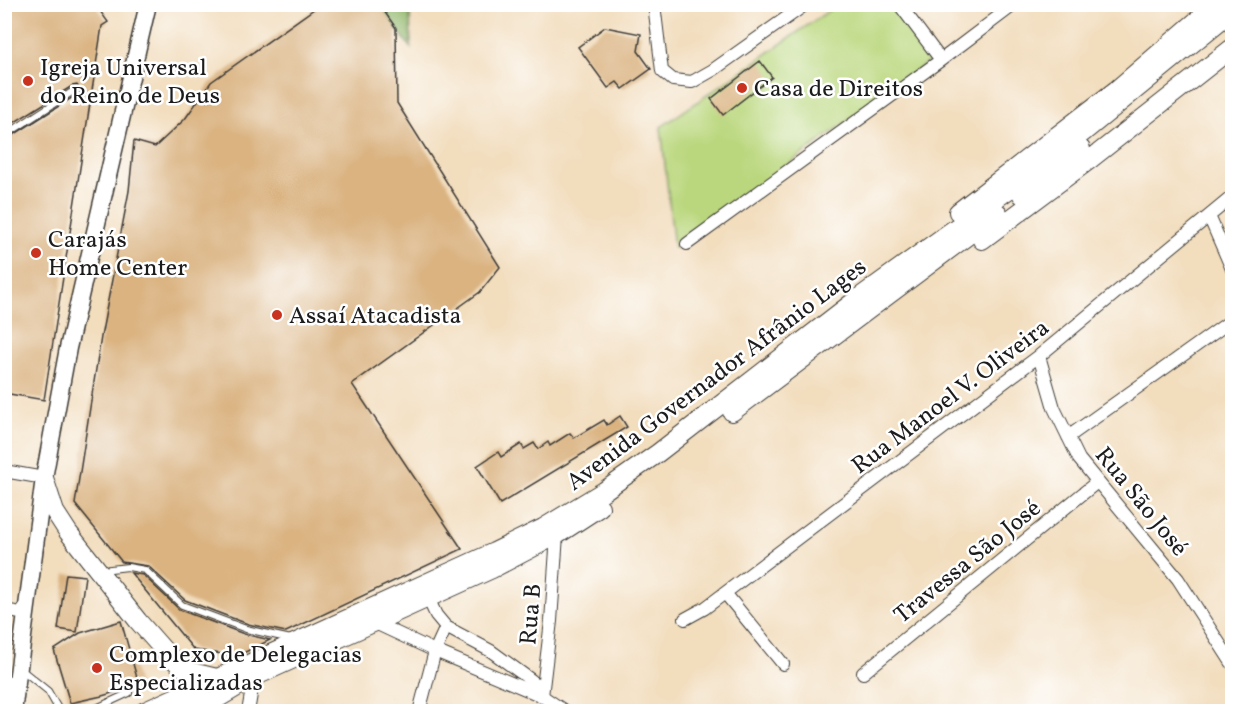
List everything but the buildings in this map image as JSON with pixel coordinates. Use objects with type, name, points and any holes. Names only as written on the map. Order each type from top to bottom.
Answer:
[{"type":"main road","points":[[13,711],[13,678],[26,614],[44,478],[68,348],[148,4]]},
{"type":"main road","points":[[863,303],[957,213],[1116,90],[1215,5]]},
{"type":"main road","name":"Avenida Governador Afrânio Lages","points":[[183,706],[492,569],[557,535],[664,463],[863,303],[1085,131],[1233,11]]},
{"type":"main road","name":"Avenida Governador Afrânio Lages","points":[[183,706],[217,678],[543,528],[604,491],[863,303],[1054,171],[1233,26]]},
{"type":"main road","points":[[863,303],[915,286],[1084,164],[1233,48]]},
{"type":"main road","points":[[44,478],[55,512],[97,571],[168,655],[192,672],[217,678]]},
{"type":"main road","points":[[143,711],[183,706]]},
{"type":"street","points":[[654,4],[662,71],[666,77],[682,82],[692,82],[713,70],[805,5]]},
{"type":"street","points":[[899,4],[941,60]]},
{"type":"street","points":[[687,244],[1015,4]]},
{"type":"street","name":"Rua Manoel V. Oliveira","points":[[685,619],[705,608],[1039,357],[1233,197]]},
{"type":"street","points":[[1209,216],[1233,269]]},
{"type":"street","points":[[1068,437],[1233,320]]},
{"type":"street","name":"Rua São José","points":[[1039,357],[1054,408],[1079,459],[1178,579],[1228,644],[1233,663]]},
{"type":"street","points":[[4,471],[44,478]]},
{"type":"street","name":"Travessa São José","points":[[863,673],[1097,483]]},
{"type":"street","name":"Rua B","points":[[542,696],[551,621],[557,535]]},
{"type":"street","points":[[725,593],[783,664]]},
{"type":"street","points":[[428,598],[436,615],[446,627],[491,651],[531,680],[542,696]]},
{"type":"street","points":[[4,610],[26,614]]},
{"type":"street","points":[[373,622],[542,696],[566,711]]},
{"type":"street","points":[[419,711],[435,651],[446,627]]},
{"type":"street","points":[[248,711],[254,676]]},
{"type":"lane","points":[[4,136],[75,90]]},
{"type":"lane","points":[[97,571],[128,567],[145,570],[182,605],[246,629],[300,641]]},
{"type":"lane","points":[[13,678],[48,691],[60,711]]},
{"type":"lane","points":[[88,711],[129,693]]},
{"type":"green space","points":[[379,5],[410,5],[411,48]]},
{"type":"green space","points":[[837,5],[890,5],[931,60],[674,248],[661,127]]},
{"type":"place","name":"Igreja Universal do Reino de Deus","points":[[28,81]]},
{"type":"place","name":"Casa de Direitos","points":[[742,88]]},
{"type":"place","name":"Carajás Home Center","points":[[36,253]]},
{"type":"place","name":"Assaí Atacadista","points":[[277,315]]},
{"type":"place","name":"Complexo de Delegacias Especializadas","points":[[97,668]]}]
